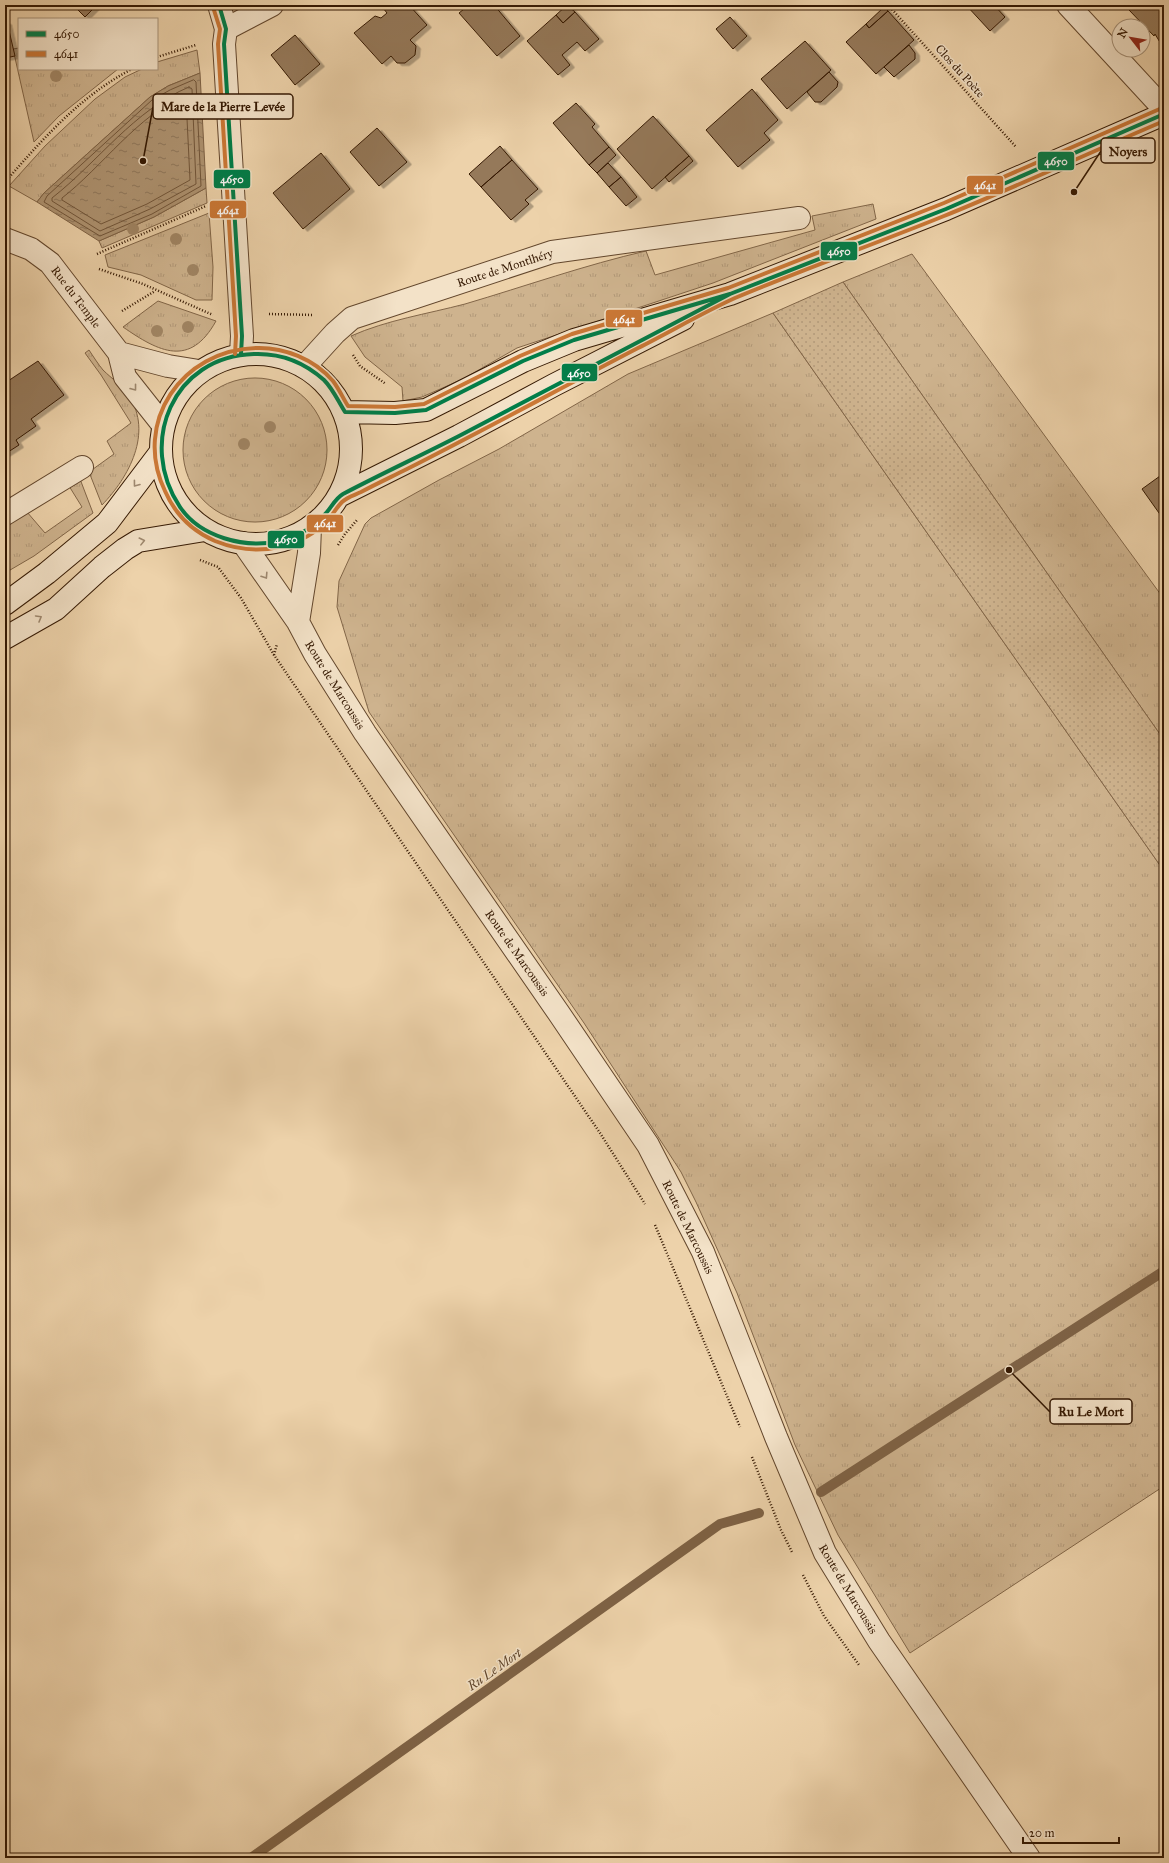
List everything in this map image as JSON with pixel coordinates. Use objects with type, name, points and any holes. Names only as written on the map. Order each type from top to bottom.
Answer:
[{"type":"street","points":[[219,5],[226,29],[225,60],[242,322],[241,354]]},
{"type":"street","points":[[226,29],[272,5]]},
{"type":"street","points":[[1068,5],[1164,109]]},
{"type":"street","points":[[344,412],[395,413],[426,410],[523,361],[574,340],[730,294],[946,209],[1164,114]]},
{"type":"street","name":"Route de Montlhéry","points":[[305,366],[335,333],[352,318],[552,252],[799,218]]},
{"type":"street","name":"Rue du Temple","points":[[5,239],[30,249],[50,263],[119,353],[125,377],[163,425]]},
{"type":"street","points":[[339,496],[459,436],[730,294]]},
{"type":"street","points":[[119,353],[168,366],[199,371]]},
{"type":"street","points":[[241,354],[274,354],[305,366],[329,386],[344,412],[351,440],[349,469],[339,496],[327,513],[310,527],[290,538],[267,544],[243,544],[224,539],[205,530],[182,510],[166,483],[160,453],[163,425],[176,395],[199,371],[219,360],[241,354]]},
{"type":"street","points":[[5,604],[47,574],[107,523],[160,453]]},
{"type":"street","points":[[5,514],[82,467]]},
{"type":"street","points":[[298,622],[309,553],[310,527]]},
{"type":"street","points":[[5,638],[56,609],[102,567],[138,541],[205,530]]},
{"type":"street","name":"Route de Marcoussis","points":[[243,544],[298,622],[315,654],[365,733],[648,1145],[703,1252],[776,1437],[825,1553],[879,1641],[1029,1858]]},
{"type":"street","points":[[5,591],[47,574]]},
{"type":"path","name":"Clos du Poète","points":[[888,5],[1018,149]]},
{"type":"path","points":[[158,57],[202,42]]},
{"type":"path","points":[[5,182],[49,132],[80,104],[118,76],[130,70]]},
{"type":"path","points":[[97,254],[207,206]]},
{"type":"path","points":[[99,270],[143,284],[218,317]]},
{"type":"path","points":[[116,315],[156,290]]},
{"type":"path","points":[[268,314],[313,314],[318,318]]},
{"type":"path","points":[[350,350],[360,366],[392,388]]},
{"type":"path","points":[[334,552],[345,534],[358,518]]},
{"type":"path","points":[[198,560],[218,567],[241,598],[274,655],[600,1133],[647,1208]]},
{"type":"path","points":[[654,1222],[740,1428]]},
{"type":"path","points":[[749,1450],[781,1530],[795,1559]]},
{"type":"path","points":[[802,1573],[824,1616],[860,1667]]},
{"type":"green space","points":[[18,48],[18,70],[117,70],[59,116],[34,142],[13,49]]},
{"type":"green space","points":[[197,50],[200,73],[168,86],[150,97],[44,193],[37,202],[9,186],[45,146],[95,99],[125,77],[140,70],[158,70],[158,62]]},
{"type":"green space","points":[[206,188],[207,203],[102,248],[99,241],[154,217]]},
{"type":"green space","points":[[873,204],[876,219],[713,283],[517,348],[463,379],[422,397],[403,401],[402,387],[365,357],[351,336],[393,321],[465,304],[578,269],[646,251],[655,275],[815,230],[812,216]]},
{"type":"green space","points":[[209,213],[213,267],[212,300],[196,300],[141,275],[108,267],[105,255]]},
{"type":"green space","points":[[912,254],[1164,599],[1164,740],[843,282]]},
{"type":"green space","points":[[843,282],[1164,740],[1164,871],[773,313]]},
{"type":"green space","points":[[158,301],[216,321],[206,336],[196,345],[185,350],[173,351],[149,343],[123,327]]},
{"type":"green space","points":[[773,313],[1164,871],[1164,1486],[910,1653],[838,1535],[795,1445],[737,1293],[681,1172],[584,1023],[369,712],[337,607],[339,581],[365,524],[371,518],[499,449],[628,374]]},
{"type":"green space","points":[[89,350],[103,370],[120,385],[129,396],[136,410],[139,425],[135,454],[129,468],[112,494],[102,505],[89,472],[114,454],[107,441],[131,423],[101,375],[85,353]]},
{"type":"green space","points":[[248,378],[262,378],[289,386],[301,394],[311,404],[322,422],[326,436],[326,464],[322,478],[311,496],[301,506],[283,517],[262,522],[248,522],[221,514],[209,506],[199,496],[188,478],[183,457],[183,443],[191,416],[199,404],[209,394],[227,383]]},
{"type":"green space","points":[[80,479],[93,513],[34,556],[5,573],[5,525],[27,512],[45,533],[82,507],[69,486]]},
{"type":"water","points":[[200,73],[206,188],[154,217],[99,241],[37,202],[44,193],[150,97],[168,86]]},
{"type":"building","points":[[73,5],[97,5],[85,17]]},
{"type":"building","points":[[387,5],[409,5],[427,25],[410,40],[416,46],[415,55],[405,63],[397,63],[391,56],[382,64],[354,33],[375,16],[381,18],[387,13],[383,8]]},
{"type":"building","points":[[469,5],[494,5],[520,36],[497,56],[459,13]]},
{"type":"building","points":[[567,5],[575,12],[563,23],[556,15]]},
{"type":"building","points":[[966,5],[994,5],[1005,17],[990,31]]},
{"type":"building","points":[[1134,5],[1164,5],[1164,47],[1155,34],[1154,36],[1151,33],[1151,18],[1137,18],[1129,10]]},
{"type":"building","points":[[884,7],[888,11],[869,28],[866,24]]},
{"type":"building","points":[[888,11],[914,40],[876,74],[846,42],[866,24],[869,28]]},
{"type":"building","points":[[575,12],[599,39],[585,51],[577,42],[562,55],[570,65],[558,75],[527,41],[556,15],[563,23]]},
{"type":"building","points":[[730,17],[747,36],[733,49],[716,29]]},
{"type":"building","points":[[5,22],[7,22],[15,56],[5,58]]},
{"type":"building","points":[[295,35],[320,64],[295,85],[271,55]]},
{"type":"building","points":[[805,41],[831,70],[787,109],[761,79]]},
{"type":"building","points":[[909,45],[915,53],[915,59],[894,77],[884,67]]},
{"type":"building","points":[[829,72],[838,82],[837,87],[821,102],[815,102],[807,92]]},
{"type":"building","points":[[752,89],[778,120],[764,133],[770,140],[738,167],[706,130]]},
{"type":"building","points":[[576,103],[595,124],[592,127],[609,147],[589,165],[553,123]]},
{"type":"building","points":[[653,116],[689,156],[652,189],[617,149]]},
{"type":"building","points":[[377,128],[407,162],[379,186],[350,152]]},
{"type":"building","points":[[500,146],[512,160],[481,187],[469,174]]},
{"type":"building","points":[[609,147],[616,155],[597,173],[589,165]]},
{"type":"building","points":[[321,153],[350,189],[303,229],[273,193]]},
{"type":"building","points":[[689,156],[693,161],[669,182],[665,177]]},
{"type":"building","points":[[512,160],[538,189],[525,200],[529,204],[511,220],[481,187]]},
{"type":"building","points":[[608,163],[621,177],[609,187],[597,173]]},
{"type":"building","points":[[621,177],[637,197],[626,206],[609,187]]},
{"type":"building","points":[[38,361],[64,395],[31,419],[36,426],[16,440],[19,445],[5,454],[5,383]]},
{"type":"building","points":[[1160,476],[1164,480],[1164,520],[1142,489]]},
{"type":"waterway","name":"Ru Le Mort","points":[[821,1492],[1164,1271]]},
{"type":"waterway","name":"Ru Le Mort","points":[[251,1858],[720,1524],[759,1513]]},
{"type":"transit line","name":"4650","points":[[219,5],[226,29],[224,44],[242,336],[241,354]]},
{"type":"transit line","name":"4641","points":[[213,7],[220,29],[218,44],[236,336],[235,354]]},
{"type":"transit line","name":"4641","points":[[1162,108],[944,203],[728,288],[572,334],[520,356],[424,404],[395,407],[348,406],[333,381],[317,366],[298,356],[288,352],[267,348],[229,352],[206,361],[186,376],[170,394],[160,416],[155,440],[156,465],[165,491],[174,507],[185,521],[199,532],[215,541],[230,546],[247,549],[271,549],[293,543],[318,529],[329,519],[344,500],[436,454],[735,298],[972,205],[1164,121]]},
{"type":"transit line","name":"4650","points":[[730,294],[946,209],[1164,114]]},
{"type":"transit line","name":"4650","points":[[730,294],[459,436],[343,494],[317,522],[293,537],[266,543],[252,543],[238,542],[211,533],[199,526],[180,507],[168,482],[162,456],[163,431],[170,407],[184,386],[202,370],[226,359],[254,354],[264,354],[292,360],[308,368],[324,380],[333,391],[345,412],[395,413],[426,410],[523,361],[574,340],[730,294]]},
{"type":"place","name":"Mare de la Pierre Levée","points":[[143,161]]},
{"type":"place","name":"Noyers","points":[[1074,192]]},
{"type":"place","name":"Ru Le Mort","points":[[1009,1370]]}]
